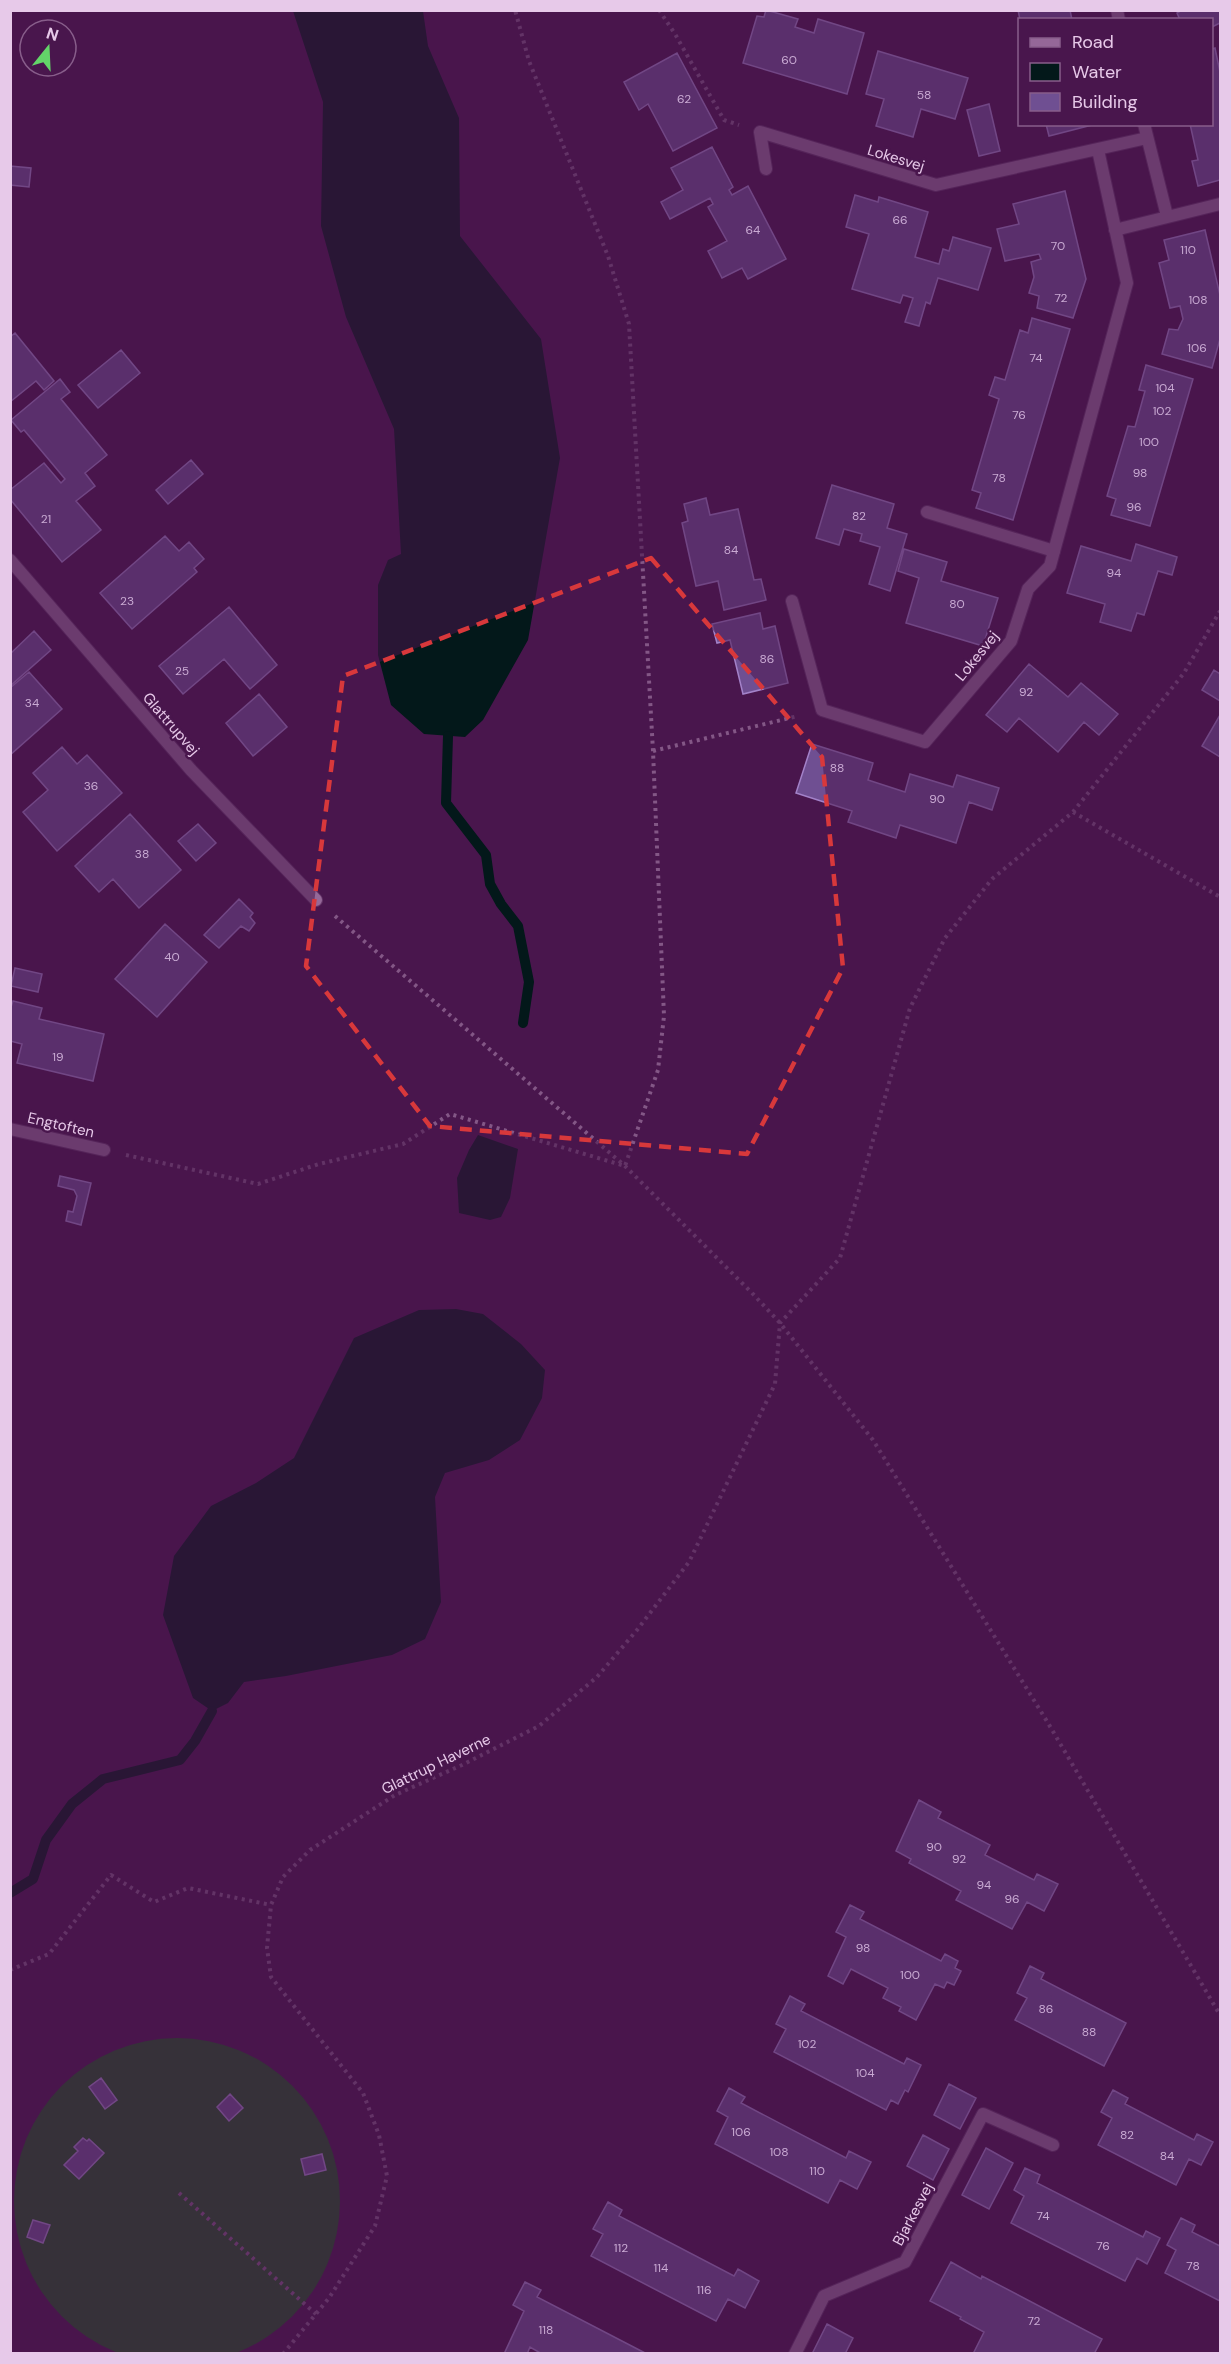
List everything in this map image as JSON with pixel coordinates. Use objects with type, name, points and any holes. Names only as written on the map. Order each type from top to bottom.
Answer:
[{"type":"street","points":[[1145,126],[1167,216]]},
{"type":"street","name":"Lokesvej","points":[[760,132],[936,185],[1148,138]]},
{"type":"street","points":[[760,132],[766,169]]},
{"type":"street","name":"Lokesvej","points":[[822,710],[926,742],[1011,640],[1028,589],[1050,566],[1127,284],[1098,150]]},
{"type":"street","points":[[1115,230],[1221,204]]},
{"type":"street","points":[[927,512],[1054,551]]},
{"type":"street","name":"Glattrupvej","points":[[10,560],[191,771],[316,900]]},
{"type":"street","points":[[792,601],[822,710]]},
{"type":"street","name":"Engtoften","points":[[10,1129],[104,1150]]},
{"type":"street","name":"Bjarkesvej","points":[[795,2354],[824,2296],[905,2262],[983,2114],[1053,2145]]},
{"type":"path","points":[[515,10],[529,61],[608,256],[629,324],[653,751],[664,1016],[658,1070],[625,1166]]},
{"type":"path","points":[[659,10],[724,120],[760,132]]},
{"type":"path","points":[[780,1323],[840,1258],[910,1008],[945,938],[992,879],[1073,812],[1184,673],[1221,611]]},
{"type":"path","points":[[653,751],[822,710]]},
{"type":"path","points":[[1073,812],[1221,897]]},
{"type":"path","points":[[316,900],[625,1166],[780,1323],[873,1440],[1048,1723],[1221,2015]]},
{"type":"path","points":[[104,1150],[258,1184],[319,1164],[404,1144],[450,1114],[625,1166]]},
{"type":"path","name":"Glattrup Haverne","points":[[283,2354],[329,2298],[375,2226],[387,2176],[379,2135],[363,2093],[272,1977],[267,1948],[271,1905],[283,1877],[310,1850],[395,1795],[462,1766],[539,1726],[597,1677],[637,1630],[689,1562],[775,1384],[780,1323]]},
{"type":"path","points":[[10,1970],[49,1954],[111,1875],[154,1902],[188,1888],[271,1905]]},
{"type":"path","points":[[179,2193],[316,2314]]},
{"type":"highlighted area","points":[[651,558],[822,757],[843,968],[747,1154],[430,1126],[306,966],[343,676]]},
{"type":"green space","points":[[177,2038],[209,2041],[239,2051],[267,2066],[292,2086],[312,2111],[327,2139],[337,2169],[340,2201],[337,2233],[327,2263],[312,2291],[292,2316],[267,2336],[239,2351],[209,2361],[177,2364],[145,2361],[115,2351],[87,2336],[62,2316],[42,2291],[27,2263],[17,2233],[14,2201],[17,2169],[27,2139],[42,2111],[62,2086],[87,2066],[115,2051],[145,2041]]},
{"type":"water","points":[[293,11],[423,11],[428,46],[459,118],[460,236],[541,339],[560,458],[528,640],[483,720],[465,737],[424,734],[391,705],[378,655],[378,585],[388,560],[401,554],[394,429],[346,317],[321,226],[323,102]]},
{"type":"water","points":[[478,1135],[518,1149],[510,1198],[501,1217],[490,1220],[459,1213],[457,1178]]},
{"type":"water","points":[[456,1309],[483,1314],[521,1344],[545,1370],[542,1398],[520,1440],[489,1460],[445,1473],[435,1497],[441,1602],[425,1639],[392,1655],[244,1682],[228,1703],[212,1711],[193,1698],[163,1615],[174,1556],[211,1506],[256,1483],[294,1458],[354,1338],[419,1310]]},
{"type":"building","points":[[766,10],[798,19],[795,27],[814,33],[818,19],[864,33],[847,94],[743,63],[757,16],[764,17]]},
{"type":"building","points":[[1018,10],[1070,10],[1072,18],[1020,18]]},
{"type":"building","points":[[1182,10],[1220,10],[1220,23],[1213,26],[1213,18],[1179,18],[1177,13]]},
{"type":"building","points":[[1215,48],[1220,72],[1220,180],[1198,186],[1192,161],[1198,160],[1190,126],[1213,126],[1213,49]]},
{"type":"building","points":[[878,51],[968,78],[955,119],[921,109],[913,137],[876,126],[884,99],[866,94]]},
{"type":"building","points":[[677,53],[717,128],[673,151],[648,104],[639,110],[624,82]]},
{"type":"building","points":[[989,104],[1000,151],[979,156],[967,110]]},
{"type":"building","points":[[1046,126],[1088,126],[1049,136]]},
{"type":"building","points":[[712,147],[733,187],[729,190],[732,195],[748,186],[786,259],[748,279],[742,268],[722,278],[708,251],[727,241],[708,207],[713,204],[710,198],[670,219],[661,202],[683,190],[671,168]]},
{"type":"building","points":[[10,166],[31,168],[29,187],[10,185]]},
{"type":"building","points":[[1065,191],[1086,279],[1073,318],[1037,308],[1039,296],[1029,293],[1034,277],[1031,262],[1041,259],[1039,254],[1005,261],[997,229],[1019,224],[1013,204]]},
{"type":"building","points":[[855,195],[878,202],[879,197],[928,212],[915,257],[939,264],[943,249],[949,251],[953,237],[991,248],[978,290],[938,278],[930,304],[926,302],[919,326],[905,322],[913,298],[903,295],[900,303],[852,289],[869,234],[846,227]]},
{"type":"building","points":[[1205,230],[1220,295],[1220,339],[1212,368],[1162,354],[1169,329],[1178,330],[1183,319],[1180,306],[1170,308],[1159,263],[1169,260],[1164,240]]},
{"type":"building","points":[[1032,318],[1070,329],[1013,520],[976,508],[981,493],[972,490],[999,399],[989,395],[995,377],[1005,380],[1020,330],[1028,333]]},
{"type":"building","points":[[15,333],[54,381],[44,390],[36,381],[10,402],[10,337]]},
{"type":"building","points":[[121,350],[140,373],[98,408],[78,385]]},
{"type":"building","points":[[1146,365],[1193,379],[1150,526],[1111,515],[1116,499],[1107,496],[1128,426],[1135,427],[1145,391],[1139,390]]},
{"type":"building","points":[[60,379],[70,392],[61,399],[107,455],[85,473],[95,486],[76,501],[101,530],[62,562],[10,499],[10,490],[44,463],[61,483],[65,479],[24,430],[21,432],[11,420]]},
{"type":"building","points":[[191,460],[203,474],[168,504],[156,490]]},
{"type":"building","points":[[832,485],[894,504],[887,528],[907,534],[890,591],[869,584],[880,547],[860,541],[862,534],[844,529],[839,545],[816,538]]},
{"type":"building","points":[[706,498],[710,515],[738,509],[754,580],[761,579],[766,600],[724,610],[718,581],[696,586],[682,523],[688,521],[684,504]]},
{"type":"building","points":[[165,536],[179,551],[189,542],[204,559],[194,568],[197,572],[132,629],[100,593]]},
{"type":"building","points":[[1136,544],[1177,557],[1172,575],[1158,571],[1144,615],[1137,613],[1131,631],[1100,622],[1105,604],[1067,593],[1081,546],[1131,561]]},
{"type":"building","points":[[904,549],[947,562],[941,581],[998,598],[983,646],[906,623],[919,578],[898,571]]},
{"type":"building","points":[[229,607],[277,665],[250,689],[224,659],[183,694],[159,666]]},
{"type":"building","points":[[760,613],[763,629],[775,626],[788,683],[743,694],[730,640],[717,643],[712,624]]},
{"type":"building","points":[[34,631],[51,650],[10,686],[10,654]]},
{"type":"building","points":[[1029,664],[1068,697],[1081,683],[1118,714],[1099,735],[1084,722],[1058,752],[1019,718],[1007,732],[986,715]]},
{"type":"building","points":[[1214,670],[1220,674],[1220,701],[1202,690]]},
{"type":"building","points":[[29,672],[62,709],[10,755],[10,688]]},
{"type":"building","points":[[259,694],[287,727],[253,756],[226,723]]},
{"type":"building","points":[[1220,715],[1220,757],[1202,746]]},
{"type":"building","points":[[812,744],[873,763],[868,780],[905,792],[910,774],[953,787],[957,775],[999,788],[992,810],[969,802],[956,843],[900,825],[896,838],[848,822],[852,811],[796,793]]},
{"type":"building","points":[[62,747],[77,764],[87,755],[122,793],[57,851],[23,812],[48,790],[33,773]]},
{"type":"building","points":[[130,814],[181,870],[139,908],[113,879],[99,892],[75,866]]},
{"type":"building","points":[[198,824],[216,843],[196,861],[178,841]]},
{"type":"building","points":[[239,899],[253,913],[250,917],[255,923],[249,931],[241,926],[219,948],[204,935]]},
{"type":"building","points":[[165,924],[207,962],[157,1017],[115,979]]},
{"type":"building","points":[[15,968],[42,974],[38,992],[11,986]]},
{"type":"building","points":[[13,1001],[42,1008],[39,1019],[104,1034],[93,1081],[17,1063],[22,1044],[10,1041],[10,1010]]},
{"type":"building","points":[[60,1176],[91,1183],[81,1225],[66,1221],[68,1211],[73,1212],[77,1196],[74,1190],[58,1186]]},
{"type":"building","points":[[919,1800],[941,1812],[938,1818],[990,1845],[985,1855],[1034,1880],[1037,1874],[1058,1884],[1044,1911],[1027,1902],[1012,1929],[956,1900],[961,1891],[909,1863],[911,1859],[896,1851]]},
{"type":"building","points":[[850,1905],[864,1912],[860,1919],[941,1961],[945,1954],[958,1961],[955,1968],[961,1971],[954,1985],[947,1982],[944,1988],[935,1984],[916,2020],[899,2011],[901,2007],[883,1998],[888,1988],[851,1969],[843,1984],[828,1976],[846,1937],[836,1932]]},
{"type":"building","points":[[1030,1966],[1044,1973],[1041,1979],[1126,2023],[1104,2066],[1015,2020],[1027,1998],[1017,1993]]},
{"type":"building","points":[[790,1996],[805,2004],[801,2011],[904,2064],[907,2058],[921,2065],[908,2092],[905,2090],[898,2104],[891,2100],[886,2110],[774,2052],[786,2029],[776,2024]]},
{"type":"building","points":[[101,2078],[117,2100],[105,2109],[89,2087]]},
{"type":"building","points":[[949,2084],[976,2098],[960,2129],[934,2115]]},
{"type":"building","points":[[729,2088],[745,2097],[741,2103],[846,2158],[849,2151],[871,2162],[857,2189],[840,2180],[828,2203],[715,2144],[728,2117],[717,2111]]},
{"type":"building","points":[[1113,2090],[1128,2098],[1125,2104],[1194,2140],[1197,2134],[1213,2142],[1201,2165],[1189,2159],[1176,2185],[1098,2145],[1112,2118],[1101,2112]]},
{"type":"building","points":[[230,2094],[243,2108],[229,2121],[217,2107]]},
{"type":"building","points":[[923,2135],[949,2149],[933,2180],[907,2166]]},
{"type":"building","points":[[83,2138],[87,2141],[89,2139],[104,2153],[79,2179],[64,2165],[78,2151],[74,2147]]},
{"type":"building","points":[[986,2148],[1013,2163],[989,2209],[962,2195]]},
{"type":"building","points":[[322,2154],[326,2170],[305,2175],[301,2159]]},
{"type":"building","points":[[1025,2168],[1040,2175],[1037,2183],[1143,2237],[1146,2231],[1160,2238],[1147,2264],[1137,2258],[1125,2281],[1011,2223],[1024,2196],[1014,2190]]},
{"type":"building","points":[[608,2202],[622,2210],[619,2216],[734,2276],[738,2269],[759,2281],[745,2308],[728,2299],[716,2321],[591,2256],[603,2234],[593,2229]]},
{"type":"building","points":[[1181,2218],[1195,2225],[1192,2232],[1220,2246],[1220,2301],[1165,2273],[1176,2250],[1167,2245]]},
{"type":"building","points":[[33,2220],[50,2225],[43,2243],[27,2237]]},
{"type":"building","points":[[951,2262],[1102,2339],[1094,2354],[973,2354],[984,2332],[930,2301]]},
{"type":"building","points":[[525,2282],[541,2290],[537,2297],[647,2354],[542,2354],[530,2347],[527,2354],[504,2354],[524,2311],[513,2305]]},
{"type":"building","points":[[827,2324],[853,2338],[845,2354],[812,2354]]},
{"type":"waterway","points":[[448,736],[446,803],[486,855],[490,884],[501,904],[518,926],[529,982],[523,1023]]},
{"type":"waterway","points":[[10,1893],[33,1879],[46,1840],[72,1804],[103,1779],[180,1760],[195,1741],[212,1711]]}]
